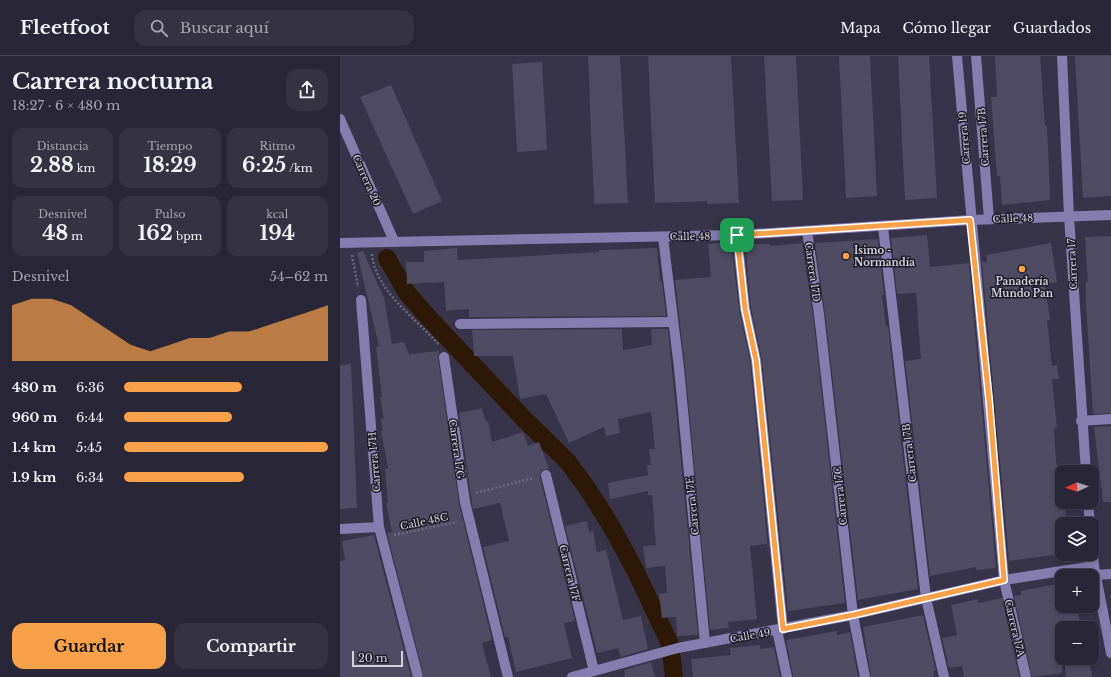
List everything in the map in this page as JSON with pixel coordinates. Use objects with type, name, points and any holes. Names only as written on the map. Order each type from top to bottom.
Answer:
[{"type":"street","name":"Carrera 19","points":[[957,56],[970,220]]},
{"type":"street","name":"Carrera 17B","points":[[976,56],[989,219]]},
{"type":"street","name":"Carrera 17","points":[[1062,56],[1081,421],[1085,465]]},
{"type":"street","name":"Carrera 20","points":[[340,119],[397,241]]},
{"type":"street","name":"Calle 48","points":[[345,243],[737,235],[883,227],[970,220],[1111,215]]},
{"type":"street","name":"Carrera 17A","points":[[970,220],[989,399],[1004,580],[1026,677]]},
{"type":"street","name":"Carrera 17B","points":[[883,227],[926,598],[944,677]]},
{"type":"street","name":"Carrera 17D","points":[[808,231],[819,314]]},
{"type":"street","points":[[737,235],[745,309],[756,360],[780,629],[786,677]]},
{"type":"street","points":[[460,324],[672,322],[663,237]]},
{"type":"street","name":"Carrera 17H","points":[[361,300],[379,526],[418,677]]},
{"type":"street","name":"Carrera 17C","points":[[819,314],[853,615],[865,677]]},
{"type":"street","name":"Carrera 17E","points":[[672,322],[679,368],[705,643]]},
{"type":"street","name":"Carrera 17G","points":[[444,357],[464,496],[508,677]]},
{"type":"street","points":[[1081,421],[1111,419]]},
{"type":"street","name":"Carrera 17F","points":[[546,475],[594,671]]},
{"type":"street","points":[[340,529],[379,526]]},
{"type":"street","name":"Calle 49","points":[[1099,571],[1111,574]]},
{"type":"street","name":"Calle 49","points":[[572,677],[678,648],[853,615],[1004,580],[1055,574]]},
{"type":"street","points":[[1099,591],[1111,654]]},
{"type":"path","points":[[374,242],[372,260],[377,273],[407,314],[439,345],[444,357]]},
{"type":"path","points":[[345,243],[361,300]]},
{"type":"path","points":[[464,496],[546,475]]},
{"type":"path","name":"Calle 48C","points":[[381,538],[469,519]]},
{"type":"building","points":[[588,56],[620,56],[628,203],[594,204]]},
{"type":"building","points":[[648,56],[731,56],[739,203],[707,204],[707,201],[655,203]]},
{"type":"building","points":[[764,56],[796,56],[803,200],[772,201]]},
{"type":"building","points":[[839,56],[870,56],[877,196],[846,198]]},
{"type":"building","points":[[898,56],[929,56],[937,198],[905,200]]},
{"type":"building","points":[[995,56],[1040,56],[1045,126],[1047,126],[1050,200],[1002,205],[1000,176],[997,176],[991,97],[997,97]]},
{"type":"building","points":[[1075,56],[1111,56],[1111,196],[1083,198]]},
{"type":"building","points":[[542,62],[547,150],[517,152],[512,64]]},
{"type":"building","points":[[391,85],[442,201],[413,214],[360,97]]},
{"type":"building","points":[[927,235],[930,267],[969,263],[996,568],[976,570],[976,567],[930,576],[905,361],[921,359],[916,293],[897,294],[891,238]]},
{"type":"building","points":[[1111,236],[1111,413],[1093,414],[1086,304],[1086,282],[1088,282],[1085,237]]},
{"type":"building","points":[[878,239],[884,295],[882,295],[886,327],[888,326],[918,589],[858,600],[825,313],[815,243]]},
{"type":"building","points":[[731,242],[739,310],[750,361],[769,558],[767,544],[750,546],[757,619],[728,622],[729,628],[710,630],[685,367],[675,280],[711,277],[708,244]]},
{"type":"building","points":[[802,243],[813,315],[845,603],[788,611],[762,359],[751,308],[745,244],[770,244],[770,246]]},
{"type":"building","points":[[1051,243],[1057,282],[1045,284],[1050,320],[1047,320],[1052,366],[1057,365],[1059,379],[1052,379],[1057,428],[1054,428],[1057,465],[1055,465],[1055,509],[1065,509],[1066,517],[1055,517],[1055,555],[1009,561],[982,262],[987,262],[986,255]]},
{"type":"building","points":[[457,248],[458,260],[599,252],[599,250],[657,248],[660,282],[662,281],[666,316],[469,317],[469,309],[446,311],[444,282],[407,284],[406,262],[424,262],[424,251]]},
{"type":"building","points":[[363,251],[384,298],[392,344],[404,342],[410,356],[410,354],[439,351],[438,358],[459,503],[492,640],[482,643],[491,677],[424,677],[387,533],[392,532],[386,503],[388,502],[385,469],[388,468],[381,431],[381,419],[384,419],[380,397],[382,397],[376,347],[379,346],[357,253]]},
{"type":"building","points":[[622,329],[623,350],[652,345],[651,329],[668,329],[698,635],[677,636],[676,617],[662,618],[659,594],[667,593],[665,566],[646,568],[643,546],[656,545],[652,495],[648,495],[648,491],[610,499],[608,483],[648,475],[647,465],[651,465],[649,449],[655,449],[651,412],[618,419],[620,433],[606,436],[604,427],[569,443],[546,394],[520,399],[513,356],[474,356],[472,330]]},
{"type":"building","points":[[351,364],[357,508],[340,509],[340,365]]},
{"type":"building","points":[[482,408],[486,422],[488,421],[492,442],[523,432],[528,446],[539,442],[549,469],[542,470],[540,477],[575,621],[564,623],[572,658],[516,672],[508,637],[505,637],[483,547],[509,541],[500,503],[473,509],[459,413]]},
{"type":"building","points":[[1111,426],[1111,502],[1103,502],[1094,427]]},
{"type":"building","points":[[587,521],[589,532],[593,531],[597,552],[606,550],[623,620],[641,616],[648,649],[621,657],[618,648],[597,653],[565,526]]},
{"type":"building","points":[[374,535],[411,677],[340,677],[340,561],[345,560],[342,541]]},
{"type":"building","points":[[1055,584],[1055,613],[1078,613],[1080,621],[1055,621],[1055,665],[1062,665],[1062,673],[1032,677],[1014,596],[1021,595],[1021,591]]},
{"type":"building","points":[[1002,598],[1019,677],[964,677],[962,666],[949,668],[942,638],[957,635],[951,605],[978,599],[978,603]]},
{"type":"building","points":[[923,615],[936,671],[933,671],[934,677],[871,677],[863,627]]},
{"type":"building","points":[[837,631],[837,635],[850,632],[858,677],[793,677],[786,640]]},
{"type":"building","points":[[760,645],[760,649],[774,647],[780,677],[693,677],[691,659],[731,655],[730,648]]},
{"type":"building","points":[[651,662],[655,677],[625,677],[624,670]]},
{"type":"building","points":[[1065,665],[1090,665],[1092,677],[1066,677]]},
{"type":"waterway","points":[[387,258],[407,293],[523,418],[568,462],[587,488],[610,524],[635,570],[670,644],[674,677]]},
{"type":"place","name":"Isimo - Normandía","points":[[846,256]]},
{"type":"place","name":"Panadería Mundo Pan","points":[[1022,269]]},
{"type":"route","points":[[970,220],[989,399],[1004,580],[853,615],[783,629],[756,360],[745,309],[737,235],[883,227],[970,220]]}]
